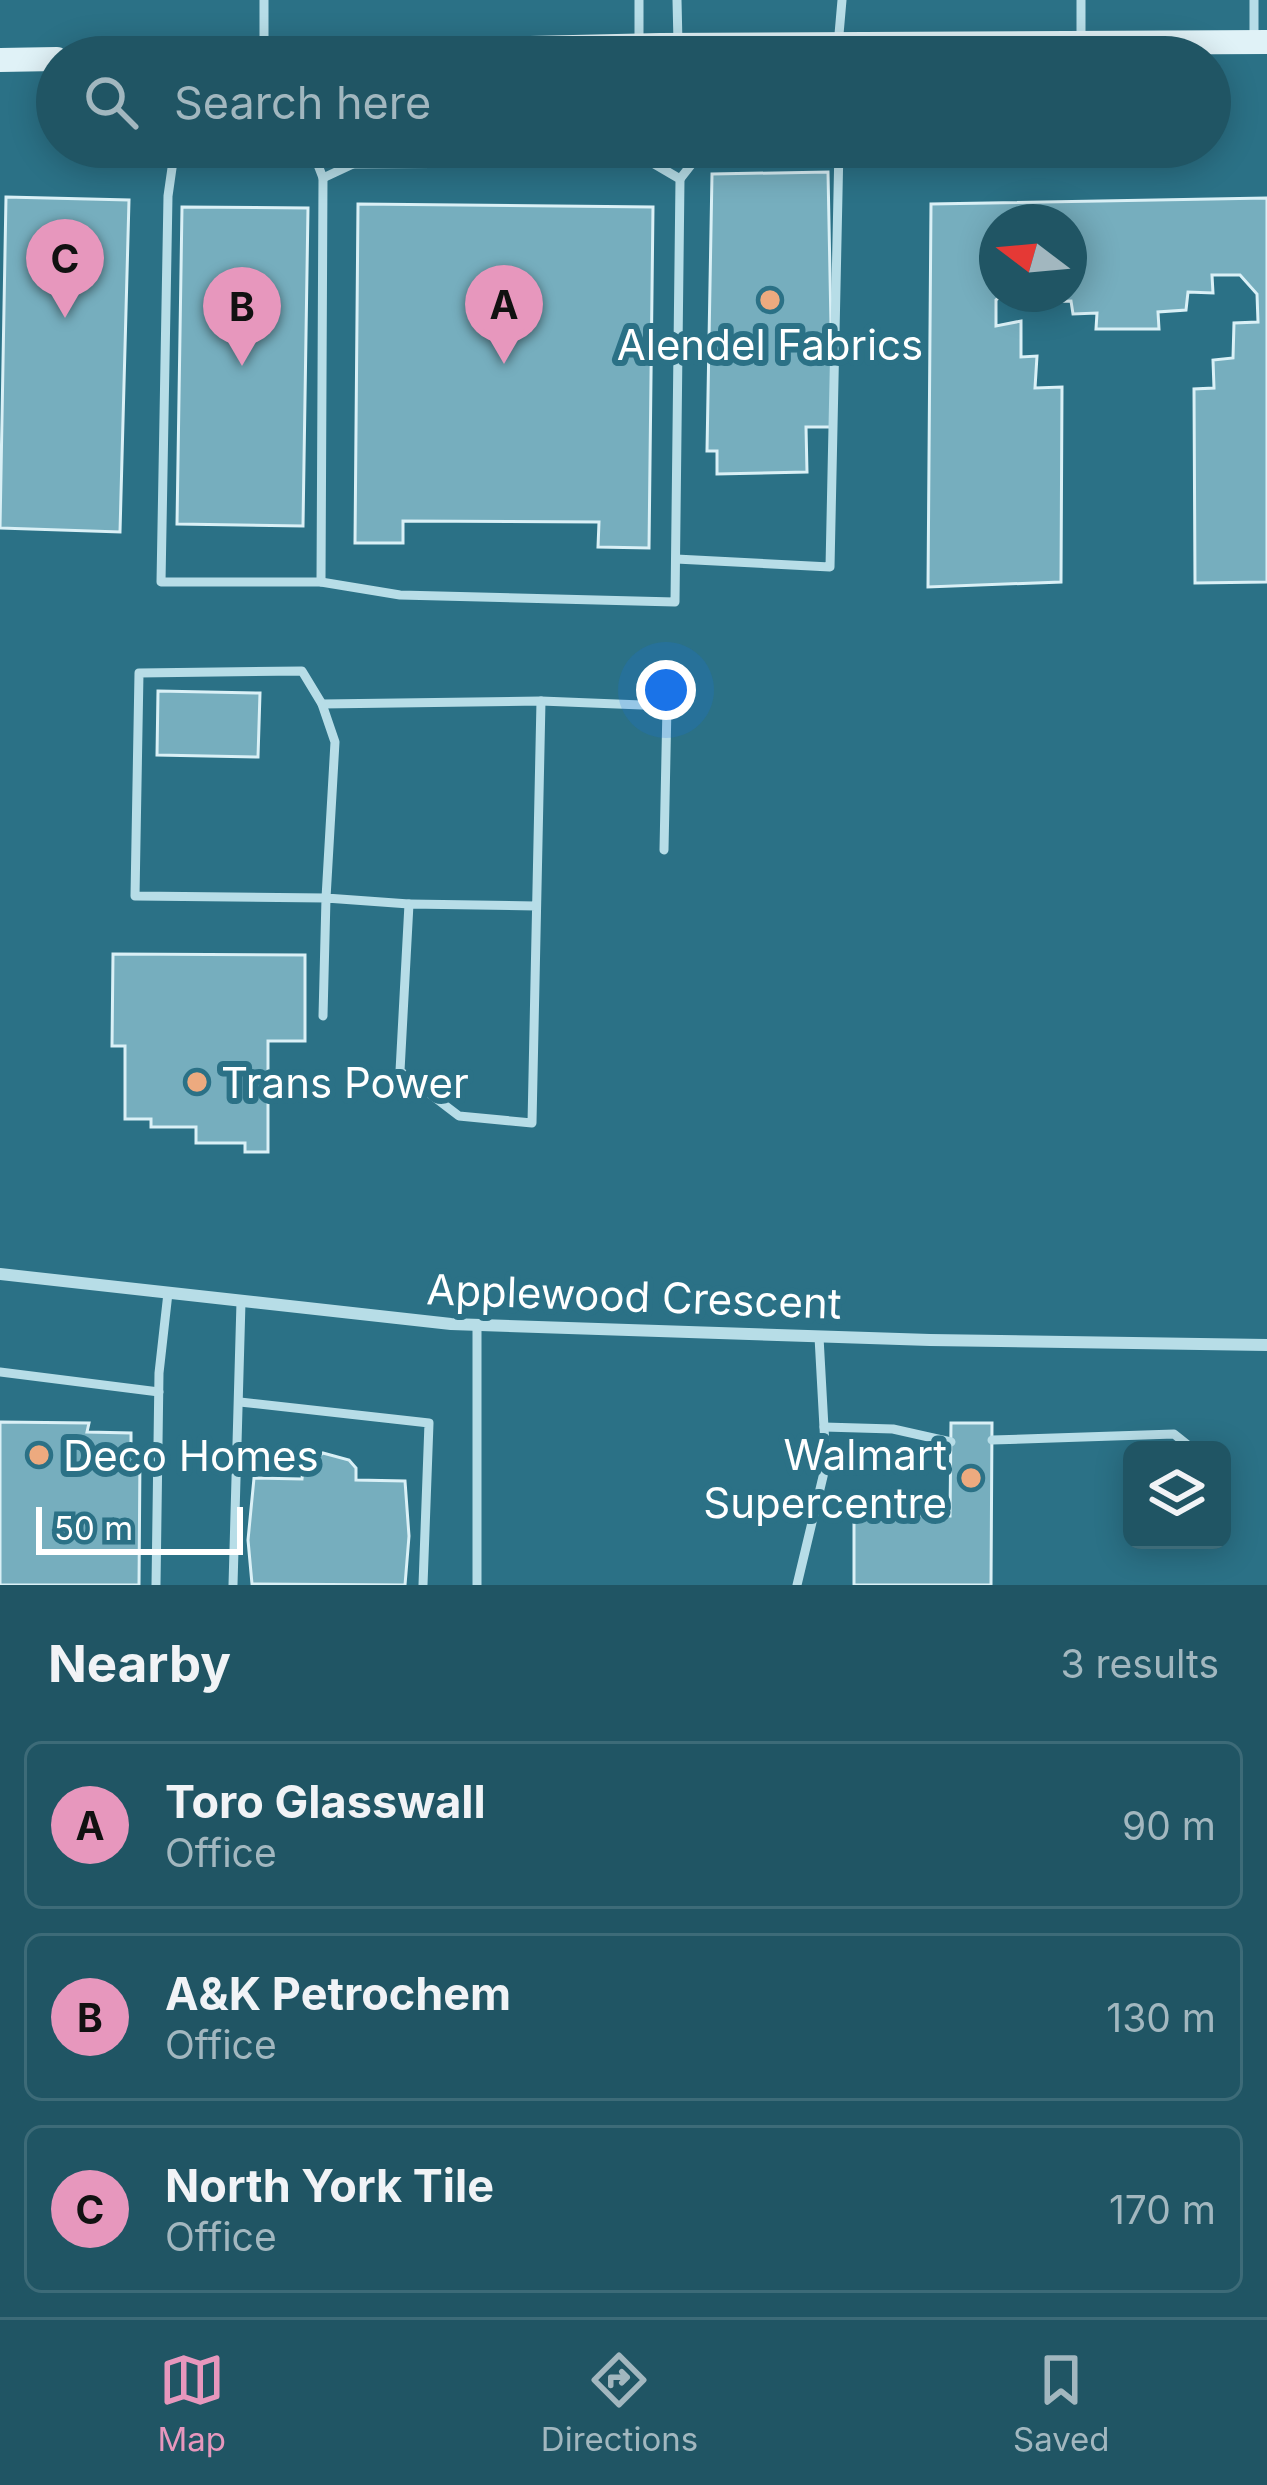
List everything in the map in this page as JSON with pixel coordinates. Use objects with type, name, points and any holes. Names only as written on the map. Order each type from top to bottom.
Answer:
[{"type":"street","points":[[1231,42],[1261,42]]},
{"type":"street","points":[[0,60],[36,59]]},
{"type":"street","name":"Applewood Crescent","points":[[0,1274],[477,1325],[1267,1345]]},
{"type":"lane","points":[[264,0],[264,36]]},
{"type":"lane","points":[[639,0],[640,36]]},
{"type":"lane","points":[[677,0],[678,36]]},
{"type":"lane","points":[[838,36],[842,0]]},
{"type":"lane","points":[[1081,0],[1081,36]]},
{"type":"lane","points":[[1254,0],[1261,42]]},
{"type":"lane","points":[[172,168],[161,582],[320,582],[400,595],[675,602],[680,179],[689,168]]},
{"type":"lane","points":[[318,168],[323,178],[320,582]]},
{"type":"lane","points":[[323,178],[344,168]]},
{"type":"lane","points":[[661,168],[680,179]]},
{"type":"lane","points":[[676,559],[830,567],[839,168]]},
{"type":"lane","points":[[323,1016],[326,898],[335,742],[322,704],[302,671],[140,673],[135,896],[326,898],[536,906]]},
{"type":"lane","points":[[409,904],[400,1071],[459,1116],[532,1123],[541,701]]},
{"type":"lane","points":[[322,704],[541,701],[668,706],[664,850]]},
{"type":"lane","points":[[156,1585],[159,1392],[168,1293]]},
{"type":"lane","points":[[233,1585],[241,1301]]},
{"type":"lane","points":[[477,1325],[477,1585]]},
{"type":"lane","points":[[797,1585],[826,1464],[819,1336]]},
{"type":"lane","points":[[0,1372],[159,1392]]},
{"type":"lane","points":[[240,1402],[429,1423],[424,1585]]},
{"type":"lane","points":[[824,1427],[893,1429],[950,1442]]},
{"type":"lane","points":[[992,1440],[1174,1434],[1183,1441]]},
{"type":"building","name":"Alendel Fabrics","points":[[828,172],[833,427],[806,427],[807,472],[717,474],[717,451],[707,451],[712,174]]},
{"type":"building","points":[[6,197],[129,200],[120,532],[0,528]]},
{"type":"building","points":[[1267,198],[1267,582],[1195,583],[1194,389],[1214,388],[1213,360],[1233,358],[1234,323],[1258,322],[1257,294],[1240,275],[1212,275],[1213,293],[1188,292],[1186,310],[1158,312],[1159,329],[1096,329],[1097,313],[1073,312],[1087,312],[1087,204],[979,204],[979,312],[996,312],[996,326],[1021,321],[1021,357],[1037,356],[1035,388],[1062,387],[1061,582],[928,587],[931,204]]},
{"type":"building","points":[[358,204],[653,207],[649,548],[598,547],[599,522],[403,521],[403,543],[355,543]]},
{"type":"building","points":[[182,207],[308,208],[303,526],[177,524]]},
{"type":"building","points":[[158,691],[260,693],[258,757],[157,755]]},
{"type":"building","name":"Trans Power","points":[[113,954],[305,955],[305,1041],[268,1041],[268,1152],[245,1152],[245,1143],[196,1143],[196,1127],[151,1127],[151,1119],[125,1119],[125,1046],[112,1046]]},
{"type":"building","points":[[0,1422],[89,1423],[87,1432],[131,1433],[131,1454],[140,1455],[139,1585],[0,1585]]},
{"type":"building","name":"Walmart Supercentre","points":[[951,1423],[992,1423],[991,1585],[854,1585],[854,1515],[950,1516]]},
{"type":"building","points":[[323,1453],[349,1460],[356,1468],[356,1480],[405,1481],[409,1536],[405,1585],[252,1584],[248,1540],[254,1478],[302,1479],[303,1468]]},
{"type":"place","name":"Alendel Fabrics","points":[[770,300]]},
{"type":"place","name":"North York Tile","points":[[65,318]]},
{"type":"place","name":"Toro Glasswall","points":[[504,364]]},
{"type":"place","name":"A&K Petrochem","points":[[242,366]]},
{"type":"place","name":"Trans Power","points":[[197,1082]]},
{"type":"place","name":"Deco Homes","points":[[39,1455]]},
{"type":"place","name":"Walmart Supercentre","points":[[971,1478]]}]
